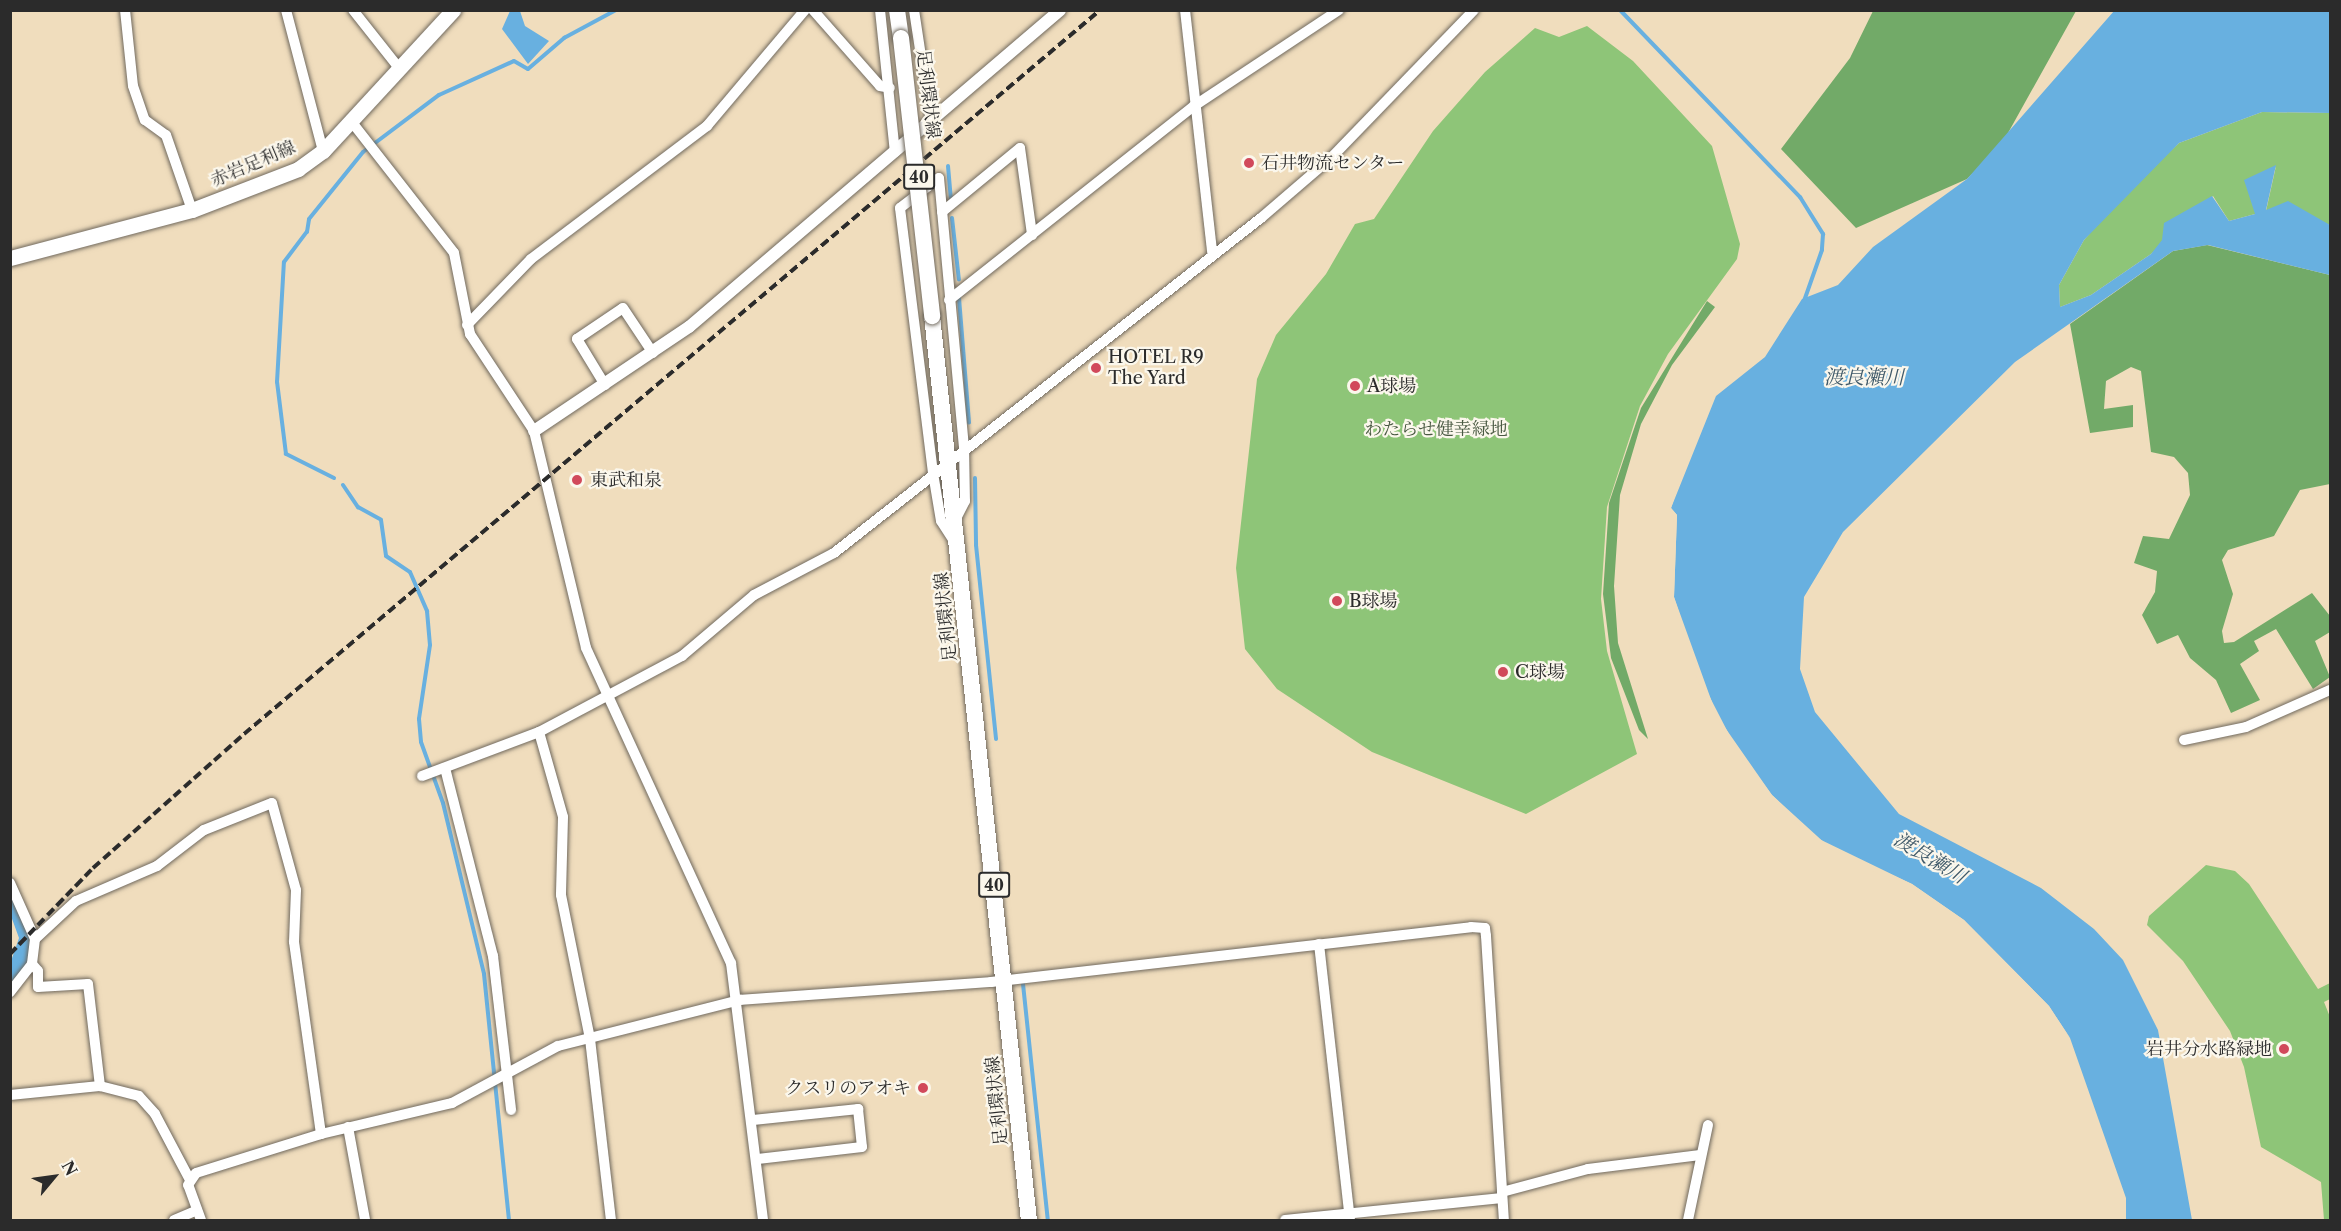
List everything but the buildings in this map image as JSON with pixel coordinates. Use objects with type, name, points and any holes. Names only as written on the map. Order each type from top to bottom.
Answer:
[{"type":"main road","name":"赤岩足利線","points":[[10,258],[192,210],[298,169],[323,151],[453,10]]},
{"type":"main road","name":"足利環状線","points":[[897,10],[957,517],[958,549],[1029,1221]]},
{"type":"street","points":[[125,10],[133,86],[145,120],[166,135],[192,210]]},
{"type":"street","points":[[286,10],[323,151]]},
{"type":"street","points":[[353,10],[399,68]]},
{"type":"street","points":[[467,325],[531,259],[708,126],[805,10]]},
{"type":"street","points":[[813,10],[880,86],[890,88]]},
{"type":"street","points":[[880,10],[895,152]]},
{"type":"street","points":[[914,10],[931,123]]},
{"type":"street","points":[[534,431],[653,353],[931,123],[1060,10]]},
{"type":"street","points":[[1185,10],[1212,252]]},
{"type":"street","points":[[949,300],[1194,106],[1339,10]]},
{"type":"street","points":[[424,775],[539,732],[607,697],[682,656],[769,585],[834,552],[964,446],[1332,157],[1474,10]]},
{"type":"street","points":[[351,122],[454,253],[463,280],[467,325],[534,431],[580,627],[607,697],[731,963],[740,1000],[763,1221]]},
{"type":"street","points":[[942,212],[1020,148],[1032,235]]},
{"type":"street","points":[[957,517],[965,501],[964,446],[939,178],[900,208],[941,521],[958,549]]},
{"type":"street","points":[[605,386],[577,339],[623,308],[653,353]]},
{"type":"street","points":[[2184,740],[2246,727],[2331,690]]},
{"type":"street","points":[[539,732],[563,817],[561,895],[590,1039],[611,1221]]},
{"type":"street","points":[[443,769],[486,920],[512,1110]]},
{"type":"street","points":[[35,939],[76,901],[157,866],[204,831],[272,803],[296,890],[294,942],[321,1134]]},
{"type":"street","points":[[10,883],[35,939],[32,964],[10,992]]},
{"type":"street","points":[[190,1180],[218,1164],[321,1134],[452,1103],[486,1086],[542,1051],[740,1000],[1004,978],[1485,928],[1504,1221]]},
{"type":"street","points":[[1319,944],[1349,1217]]},
{"type":"street","points":[[32,964],[38,971],[38,987],[88,984],[100,1086]]},
{"type":"street","points":[[10,1095],[100,1086],[130,1092],[148,1103],[190,1180],[199,1216],[174,1221]]},
{"type":"street","points":[[753,1120],[858,1109],[862,1147],[758,1159]]},
{"type":"street","points":[[1688,1221],[1708,1125]]},
{"type":"street","points":[[348,1127],[365,1221]]},
{"type":"street","points":[[1285,1221],[1349,1217],[1502,1195],[1588,1169],[1700,1155]]},
{"type":"green space","points":[[1873,11],[2076,11],[2003,142],[1967,179],[1856,228],[1781,149],[1850,58]]},
{"type":"green space","name":"わたらせ健幸緑地","points":[[1587,26],[1633,61],[1712,146],[1740,244],[1737,259],[1668,354],[1640,406],[1607,507],[1601,599],[1607,651],[1637,754],[1526,814],[1372,752],[1277,689],[1245,649],[1236,568],[1257,379],[1276,335],[1326,274],[1355,224],[1374,219],[1433,131],[1485,72],[1535,28],[1559,37]]},
{"type":"green space","points":[[2262,112],[2330,113],[2330,225],[2266,211],[2276,166],[2255,214],[2229,221],[2213,196],[2151,254],[2091,295],[2060,307],[2059,285],[2084,240],[2130,188],[2179,143]]},
{"type":"green space","points":[[2207,245],[2330,275],[2330,484],[2300,490],[2274,536],[2228,550],[2222,560],[2233,594],[2222,631],[2224,643],[2234,642],[2312,593],[2330,616],[2330,632],[2315,641],[2330,677],[2313,689],[2276,629],[2254,641],[2259,651],[2240,664],[2260,700],[2231,713],[2216,680],[2190,658],[2178,635],[2157,644],[2142,615],[2155,592],[2157,571],[2134,563],[2143,536],[2169,539],[2190,495],[2188,473],[2174,457],[2151,452],[2141,371],[2131,367],[2106,381],[2104,409],[2133,405],[2133,427],[2090,433],[2070,324],[2173,251]]},
{"type":"green space","points":[[1707,301],[1715,307],[1672,365],[1641,424],[1620,495],[1614,586],[1618,643],[1648,739],[1639,730],[1611,658],[1603,594],[1609,503],[1641,408]]},
{"type":"green space","name":"岩井分水路緑地","points":[[2206,865],[2235,871],[2249,884],[2318,989],[2330,983],[2330,999],[2324,1002],[2330,1017],[2330,1220],[2324,1220],[2321,1182],[2261,1147],[2244,1067],[2230,1031],[2183,961],[2147,925],[2149,916]]},
{"type":"water","points":[[510,11],[520,11],[525,26],[549,41],[528,64],[502,29]]},
{"type":"water","name":"渡良瀬川","points":[[2114,11],[2330,11],[2330,113],[2262,112],[2179,143],[2084,240],[2059,285],[2060,307],[2091,295],[2151,254],[2162,240],[2164,223],[2212,196],[2229,221],[2255,214],[2244,180],[2276,165],[2266,210],[2288,201],[2330,225],[2330,275],[2208,245],[2173,251],[2015,362],[1843,532],[1804,597],[1800,669],[1815,712],[1899,814],[2041,888],[2094,929],[2123,960],[2158,1030],[2192,1220],[2126,1220],[2126,1198],[2070,1038],[2049,1006],[1964,920],[1912,884],[1828,846],[1772,795],[1717,716],[1674,597],[1677,515],[1671,508],[1716,396],[1765,357],[1802,299],[1838,285],[1873,247],[1967,179]]},
{"type":"water","points":[[10,888],[33,940],[29,963],[11,987],[11,961],[19,938],[11,916]]},
{"type":"pier","points":[[1691,448],[1671,508],[1677,515],[1674,597],[1701,680],[1734,744],[1772,795],[1815,837],[1912,884],[1964,920],[2049,1006],[2070,1038],[2047,1008],[1945,909],[1813,840],[1769,797],[1731,745],[1698,682],[1671,597],[1674,516],[1668,508]]},
{"type":"waterway","points":[[334,478],[286,454],[277,382],[284,262],[307,232],[309,219],[363,152],[439,95],[514,61],[528,69],[564,38],[616,10]]},
{"type":"waterway","points":[[1620,10],[1800,197],[1823,234],[1822,250],[1803,304]]},
{"type":"waterway","points":[[948,166],[951,199]]},
{"type":"waterway","points":[[952,218],[959,280]]},
{"type":"waterway","points":[[959,298],[969,423]]},
{"type":"waterway","points":[[975,478],[976,545],[996,739]]},
{"type":"waterway","points":[[343,485],[358,507],[381,520],[386,556],[410,572],[427,611],[430,645],[419,719],[421,742],[443,803],[484,974],[509,1220]]},
{"type":"waterway","points":[[1023,984],[1048,1220]]},
{"type":"railway","points":[[10,954],[93,868],[244,734],[1100,10]]},
{"type":"place","name":"石井物流センター","points":[[1249,163]]},
{"type":"place","name":"HOTEL R9 The Yard","points":[[1096,368]]},
{"type":"place","name":"A球場","points":[[1355,386]]},
{"type":"place","name":"東武和泉","points":[[577,480]]},
{"type":"place","name":"B球場","points":[[1337,601]]},
{"type":"place","name":"C球場","points":[[1503,672]]},
{"type":"place","name":"岩井分水路緑地","points":[[2284,1049]]},
{"type":"place","name":"クスリのアオキ","points":[[923,1088]]}]
